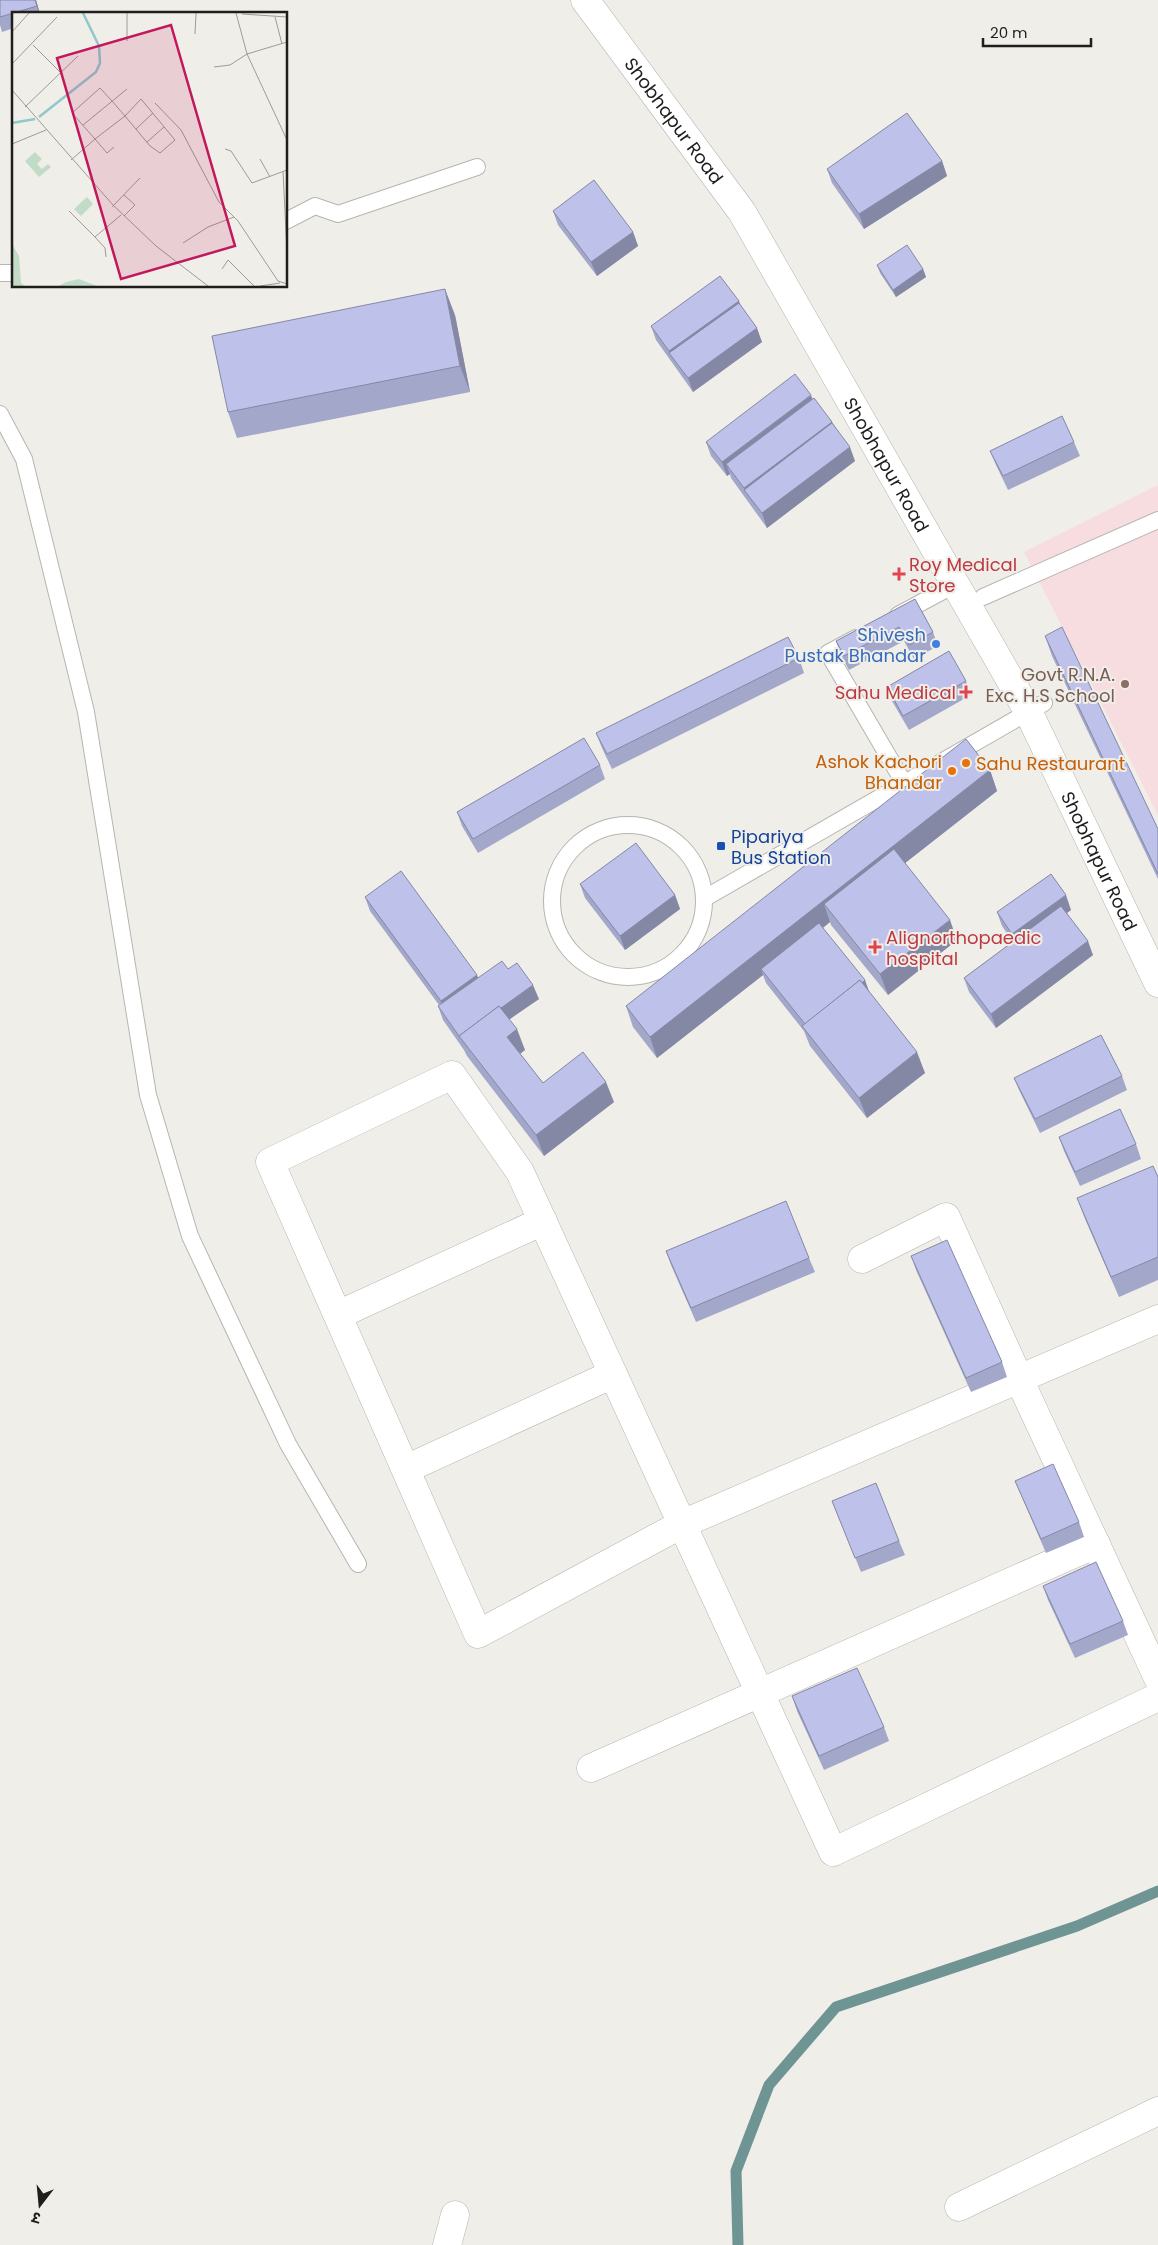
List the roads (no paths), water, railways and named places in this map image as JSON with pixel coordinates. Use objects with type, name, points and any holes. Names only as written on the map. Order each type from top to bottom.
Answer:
[{"type":"street","name":"Shobhapur Road","points":[[585,0],[742,212],[956,584],[1036,707],[1158,982]]},
{"type":"street","name":"Shobhapur Road","points":[[602,0],[757,207],[983,598],[1036,707],[1158,946]]},
{"type":"street","points":[[1158,1319],[682,1524],[478,1634],[270,1162],[452,1076],[520,1172],[543,1221],[613,1374],[682,1524],[760,1694],[833,1852],[1158,1697]]},
{"type":"street","points":[[862,1259],[946,1217],[1158,1678]]},
{"type":"street","points":[[338,1315],[543,1221]]},
{"type":"street","points":[[406,1469],[613,1374]]},
{"type":"street","points":[[591,1768],[1096,1544]]},
{"type":"street","points":[[960,2207],[1158,2111]]},
{"type":"street","points":[[447,2245],[455,2215]]},
{"type":"lane","points":[[288,220],[315,206],[338,214],[478,167]]},
{"type":"lane","points":[[0,414],[24,459],[86,712],[148,1095],[190,1236],[288,1444],[358,1564]]},
{"type":"lane","points":[[983,598],[1158,520]]},
{"type":"lane","points":[[888,621],[956,584]]},
{"type":"lane","points":[[870,630],[828,653],[904,783]]},
{"type":"lane","points":[[705,898],[1036,707]]},
{"type":"lane","points":[[620,825],[644,826],[667,835],[686,850],[699,873],[705,898],[701,924],[689,947],[670,965],[646,975],[620,976],[594,969],[574,954],[558,932],[552,909],[553,885],[562,862],[577,844],[597,831],[620,825]]},
{"type":"waterway","points":[[738,2245],[736,2171],[769,2085],[836,2007],[1077,1926],[1158,1891]]},
{"type":"place","name":"Roy Medical Store","points":[[899,574]]},
{"type":"place","name":"Shivesh Pustak Bhandar","points":[[936,644]]},
{"type":"place","name":"Govt R.N.A. Exc. H.S School","points":[[1125,684]]},
{"type":"place","name":"Sahu Medical","points":[[966,692]]},
{"type":"place","name":"Sahu Restaurant","points":[[966,763]]},
{"type":"place","name":"Ashok Kachori Bhandar","points":[[952,771]]},
{"type":"place","name":"Pipariya Bus Station","points":[[721,846]]},
{"type":"place","name":"Alignorthopaedic hospital","points":[[875,947]]}]
